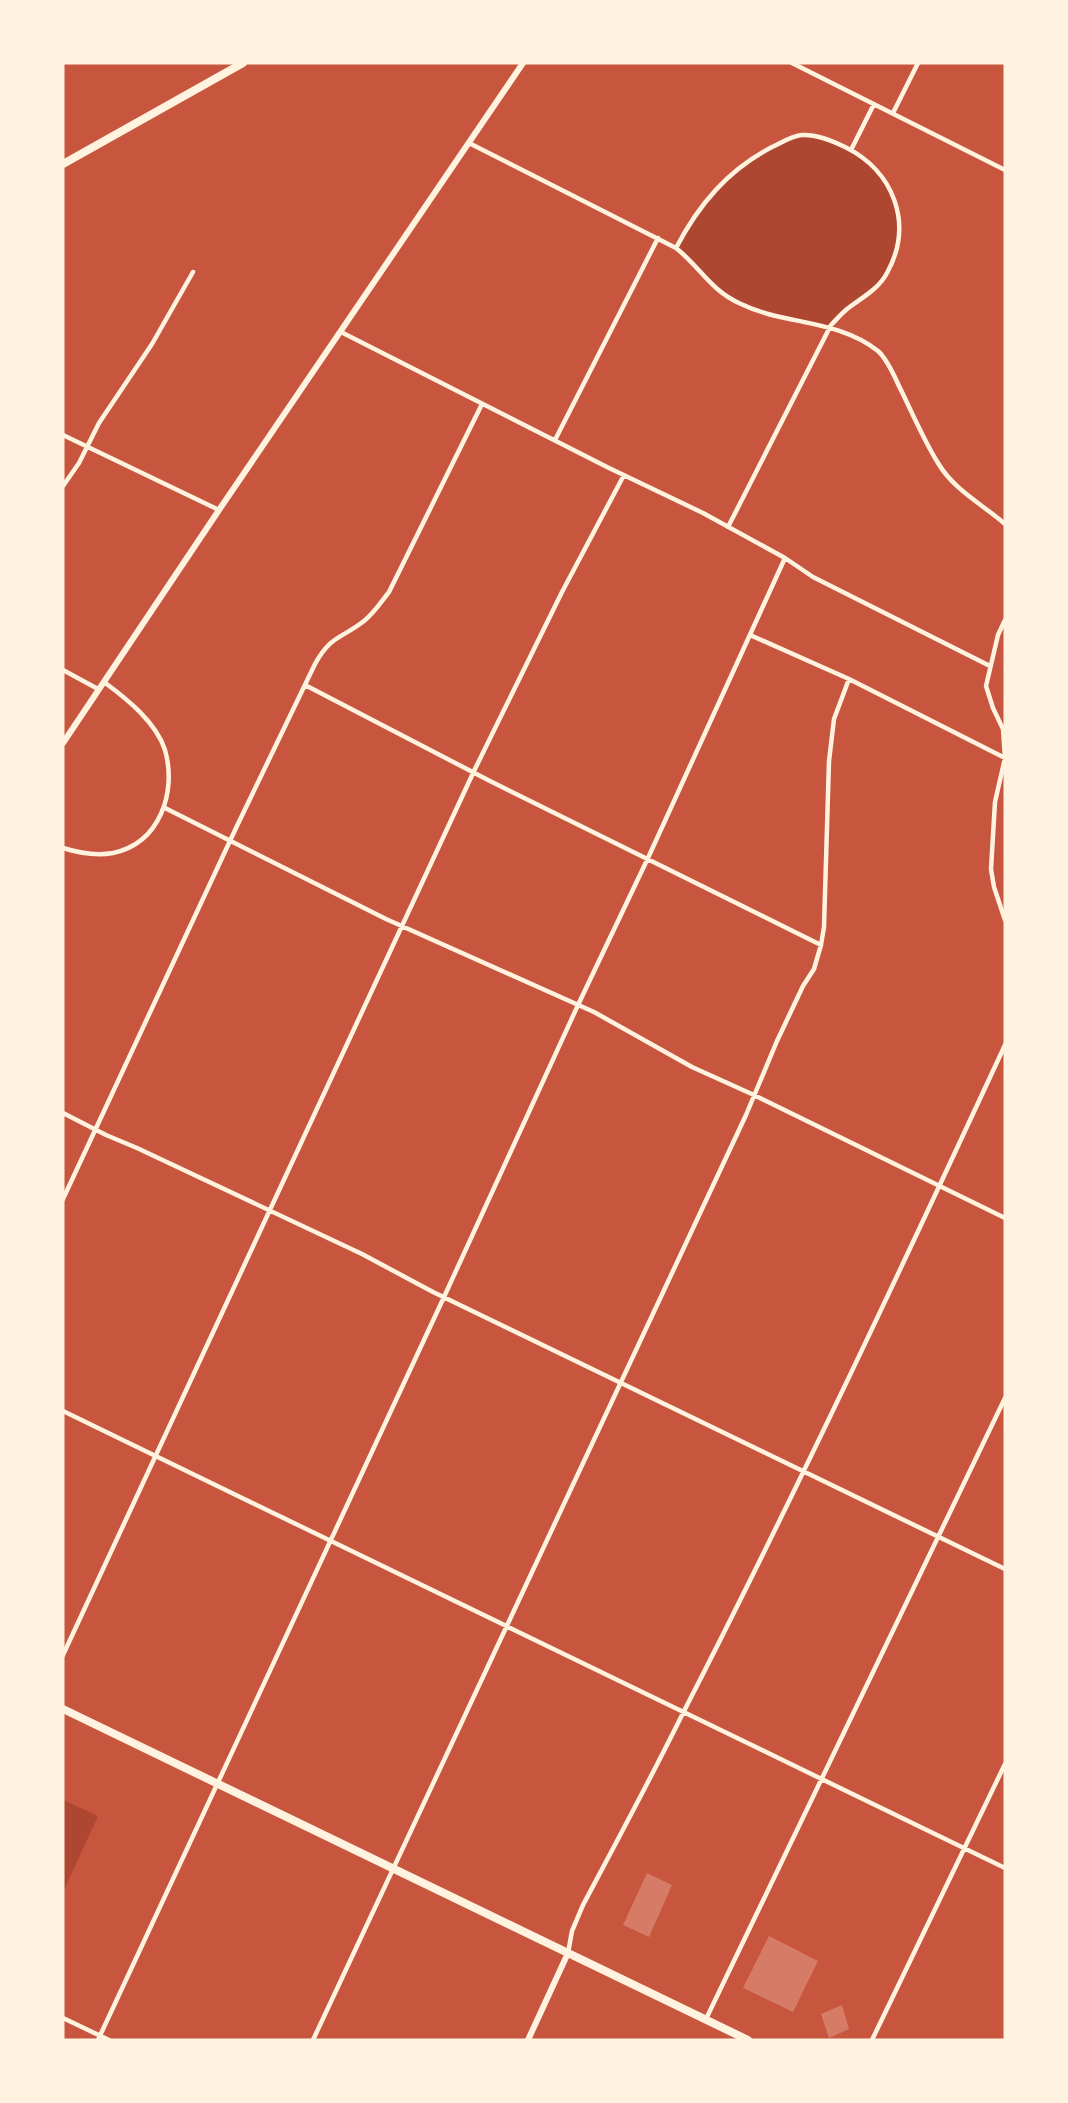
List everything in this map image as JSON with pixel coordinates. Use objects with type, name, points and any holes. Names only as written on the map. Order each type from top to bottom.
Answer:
[{"type":"main road","points":[[63,164],[230,66],[243,63]]},
{"type":"main road","points":[[63,1709],[745,2039]]},
{"type":"street","points":[[63,743],[523,63]]},
{"type":"street","points":[[792,63],[1005,170]]},
{"type":"street","points":[[892,113],[918,63]]},
{"type":"street","points":[[851,150],[874,105]]},
{"type":"street","points":[[676,248],[701,206],[715,189],[750,159],[785,140],[802,135],[837,143],[869,162],[889,186],[898,207],[900,232],[895,258],[879,285],[845,310],[830,328],[728,527]]},
{"type":"street","points":[[469,143],[676,248],[693,262],[710,284],[729,298],[753,309],[830,328],[865,342],[881,355],[897,381],[939,465],[957,488],[1005,524]]},
{"type":"street","points":[[555,440],[658,238]]},
{"type":"street","points":[[63,486],[99,423],[152,344],[193,272]]},
{"type":"street","points":[[341,332],[728,527],[785,558],[822,582],[990,666]]},
{"type":"street","points":[[63,1199],[230,842],[324,648],[333,639],[362,622],[389,592],[482,404]]},
{"type":"street","points":[[63,435],[219,510]]},
{"type":"street","points":[[63,1655],[474,771],[562,592],[624,475]]},
{"type":"street","points":[[99,2038],[331,1542],[785,558]]},
{"type":"street","points":[[1005,621],[998,635],[986,686],[1003,729],[1005,758],[995,802],[990,869],[1005,920]]},
{"type":"street","points":[[750,635],[849,680],[1005,758]]},
{"type":"street","points":[[63,670],[98,689]]},
{"type":"street","points":[[313,2040],[754,1095],[777,1041],[803,986],[814,969],[822,945],[824,927],[829,760],[834,719],[849,680]]},
{"type":"street","points":[[63,848],[86,854],[124,849],[142,838],[157,823],[165,808],[169,781],[164,748],[140,712],[104,682]]},
{"type":"street","points":[[305,685],[822,945]]},
{"type":"street","points":[[165,808],[402,926],[578,1005],[692,1067],[1005,1218]]},
{"type":"street","points":[[528,2040],[568,1953],[572,1931],[583,1905],[684,1712],[803,1470],[940,1186],[1005,1045]]},
{"type":"street","points":[[63,1113],[362,1254],[444,1297],[1005,1569]]},
{"type":"street","points":[[706,2019],[1005,1398]]},
{"type":"street","points":[[63,1411],[1005,1868]]},
{"type":"street","points":[[872,2040],[1005,1764]]},
{"type":"street","points":[[63,2018],[99,2038],[109,2040]]},
{"type":"shaded area","points":[[802,136],[837,143],[858,154],[879,173],[898,207],[898,246],[879,284],[846,310],[829,328],[753,309],[729,298],[677,248],[700,207],[720,184],[760,155]]},
{"type":"shaded area","points":[[63,1800],[98,1816],[63,1892]]},
{"type":"building","points":[[647,1873],[672,1885],[649,1937],[623,1925]]},
{"type":"building","points":[[769,1936],[818,1961],[793,2012],[743,1988]]},
{"type":"building","points":[[842,2005],[849,2029],[829,2038],[821,2014]]}]
